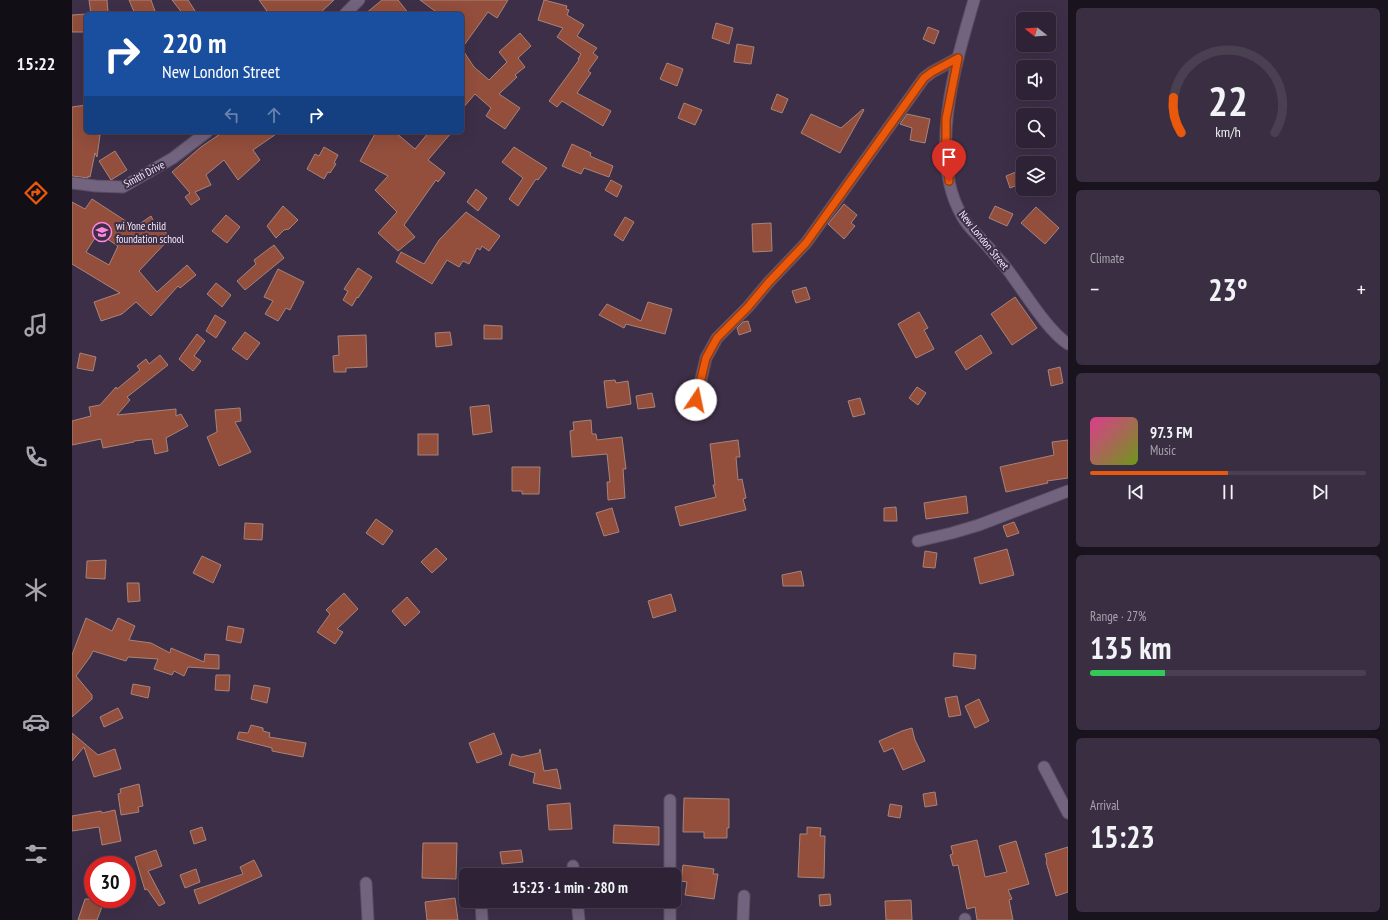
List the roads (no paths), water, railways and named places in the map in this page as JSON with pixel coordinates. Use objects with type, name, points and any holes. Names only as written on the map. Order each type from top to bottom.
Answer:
[{"type":"street","points":[[347,12],[359,0]]},
{"type":"street","name":"New London Street","points":[[974,0],[958,58],[949,104],[946,132],[949,181],[956,204],[962,217],[1006,268],[1052,329],[1068,344]]},
{"type":"street","points":[[696,400],[706,358],[717,338],[748,307],[768,283],[806,243],[924,78],[958,58]]},
{"type":"street","name":"Smith Drive","points":[[72,183],[123,187],[173,158],[204,134]]},
{"type":"street","points":[[918,541],[980,525],[1068,491]]},
{"type":"street","points":[[1044,767],[1068,813]]},
{"type":"street","points":[[670,800],[670,868]]},
{"type":"street","points":[[366,883],[368,920]]},
{"type":"street","points":[[743,920],[744,896]]},
{"type":"street","points":[[481,908],[482,920]]},
{"type":"street","points":[[578,908],[579,920]]},
{"type":"street","points":[[670,908],[670,920]]},
{"type":"place","name":"wi Yone child foundation school","points":[[102,232]]}]
